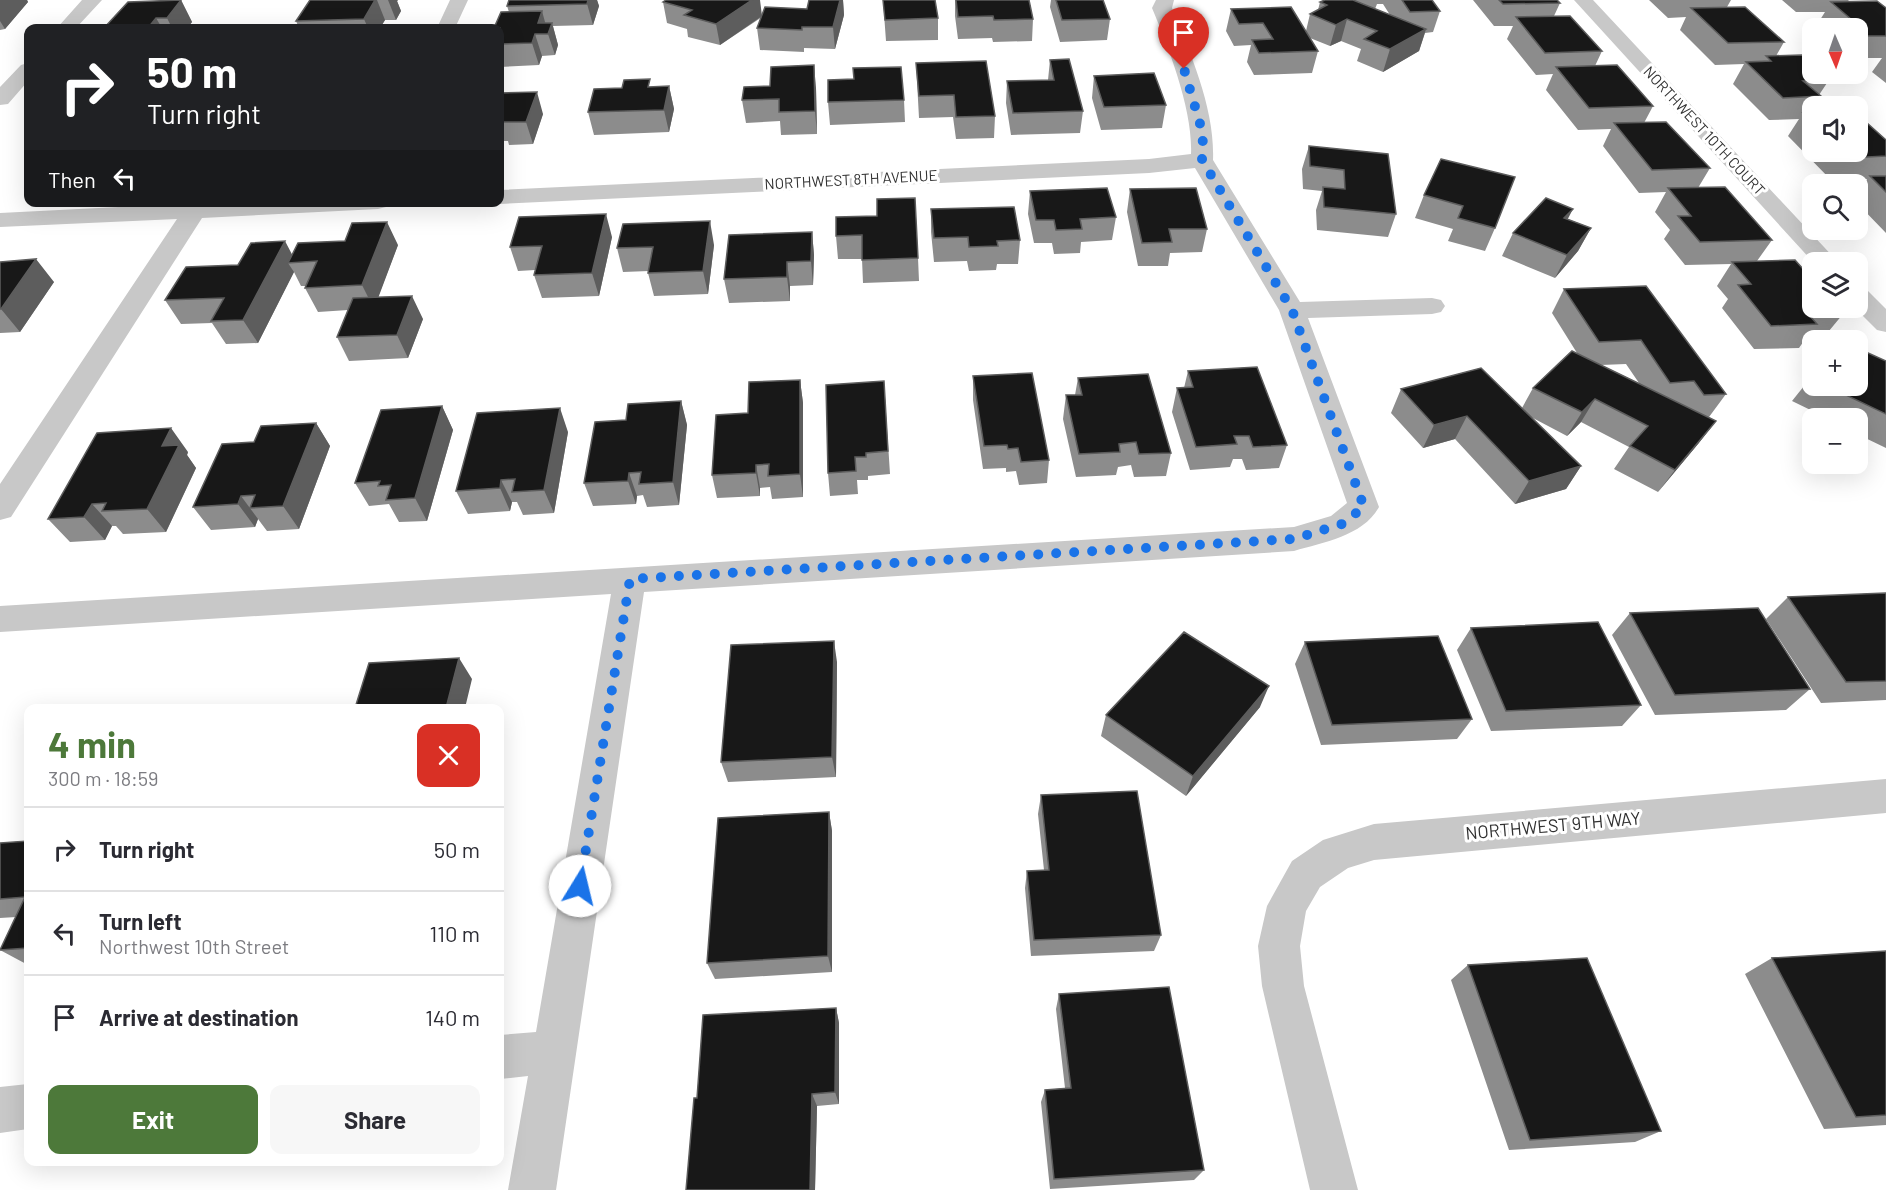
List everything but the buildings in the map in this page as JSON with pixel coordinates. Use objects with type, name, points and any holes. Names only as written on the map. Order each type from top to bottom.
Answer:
[{"type":"street","points":[[70,24],[93,0]]},
{"type":"street","points":[[448,24],[459,0]]},
{"type":"street","points":[[0,619],[1294,539],[1342,524],[1364,507],[1292,310],[1202,160],[1203,134],[1178,48],[1162,8],[1165,0]]},
{"type":"street","name":"NORTHWEST 10TH COURT","points":[[1583,0],[1817,252]]},
{"type":"street","points":[[0,99],[24,73]]},
{"type":"street","name":"NORTHWEST 8TH AVENUE","points":[[504,197],[1149,166],[1202,160]]},
{"type":"street","points":[[0,220],[282,207]]},
{"type":"street","points":[[0,509],[194,211]]},
{"type":"street","points":[[1292,310],[1432,306]]},
{"type":"street","points":[[1868,307],[1886,324]]},
{"type":"street","points":[[532,1190],[630,579]]},
{"type":"street","name":"NORTHWEST 9TH WAY","points":[[1334,1190],[1283,986],[1279,946],[1287,906],[1306,874],[1337,853],[1374,842],[1884,800]]},
{"type":"street","points":[[504,1057],[553,1052]]},
{"type":"street","points":[[0,1110],[24,1107]]},
{"type":"route","points":[[580,886],[630,579],[1294,539],[1342,524],[1364,507],[1292,310],[1202,160],[1203,134],[1184,69]]}]
